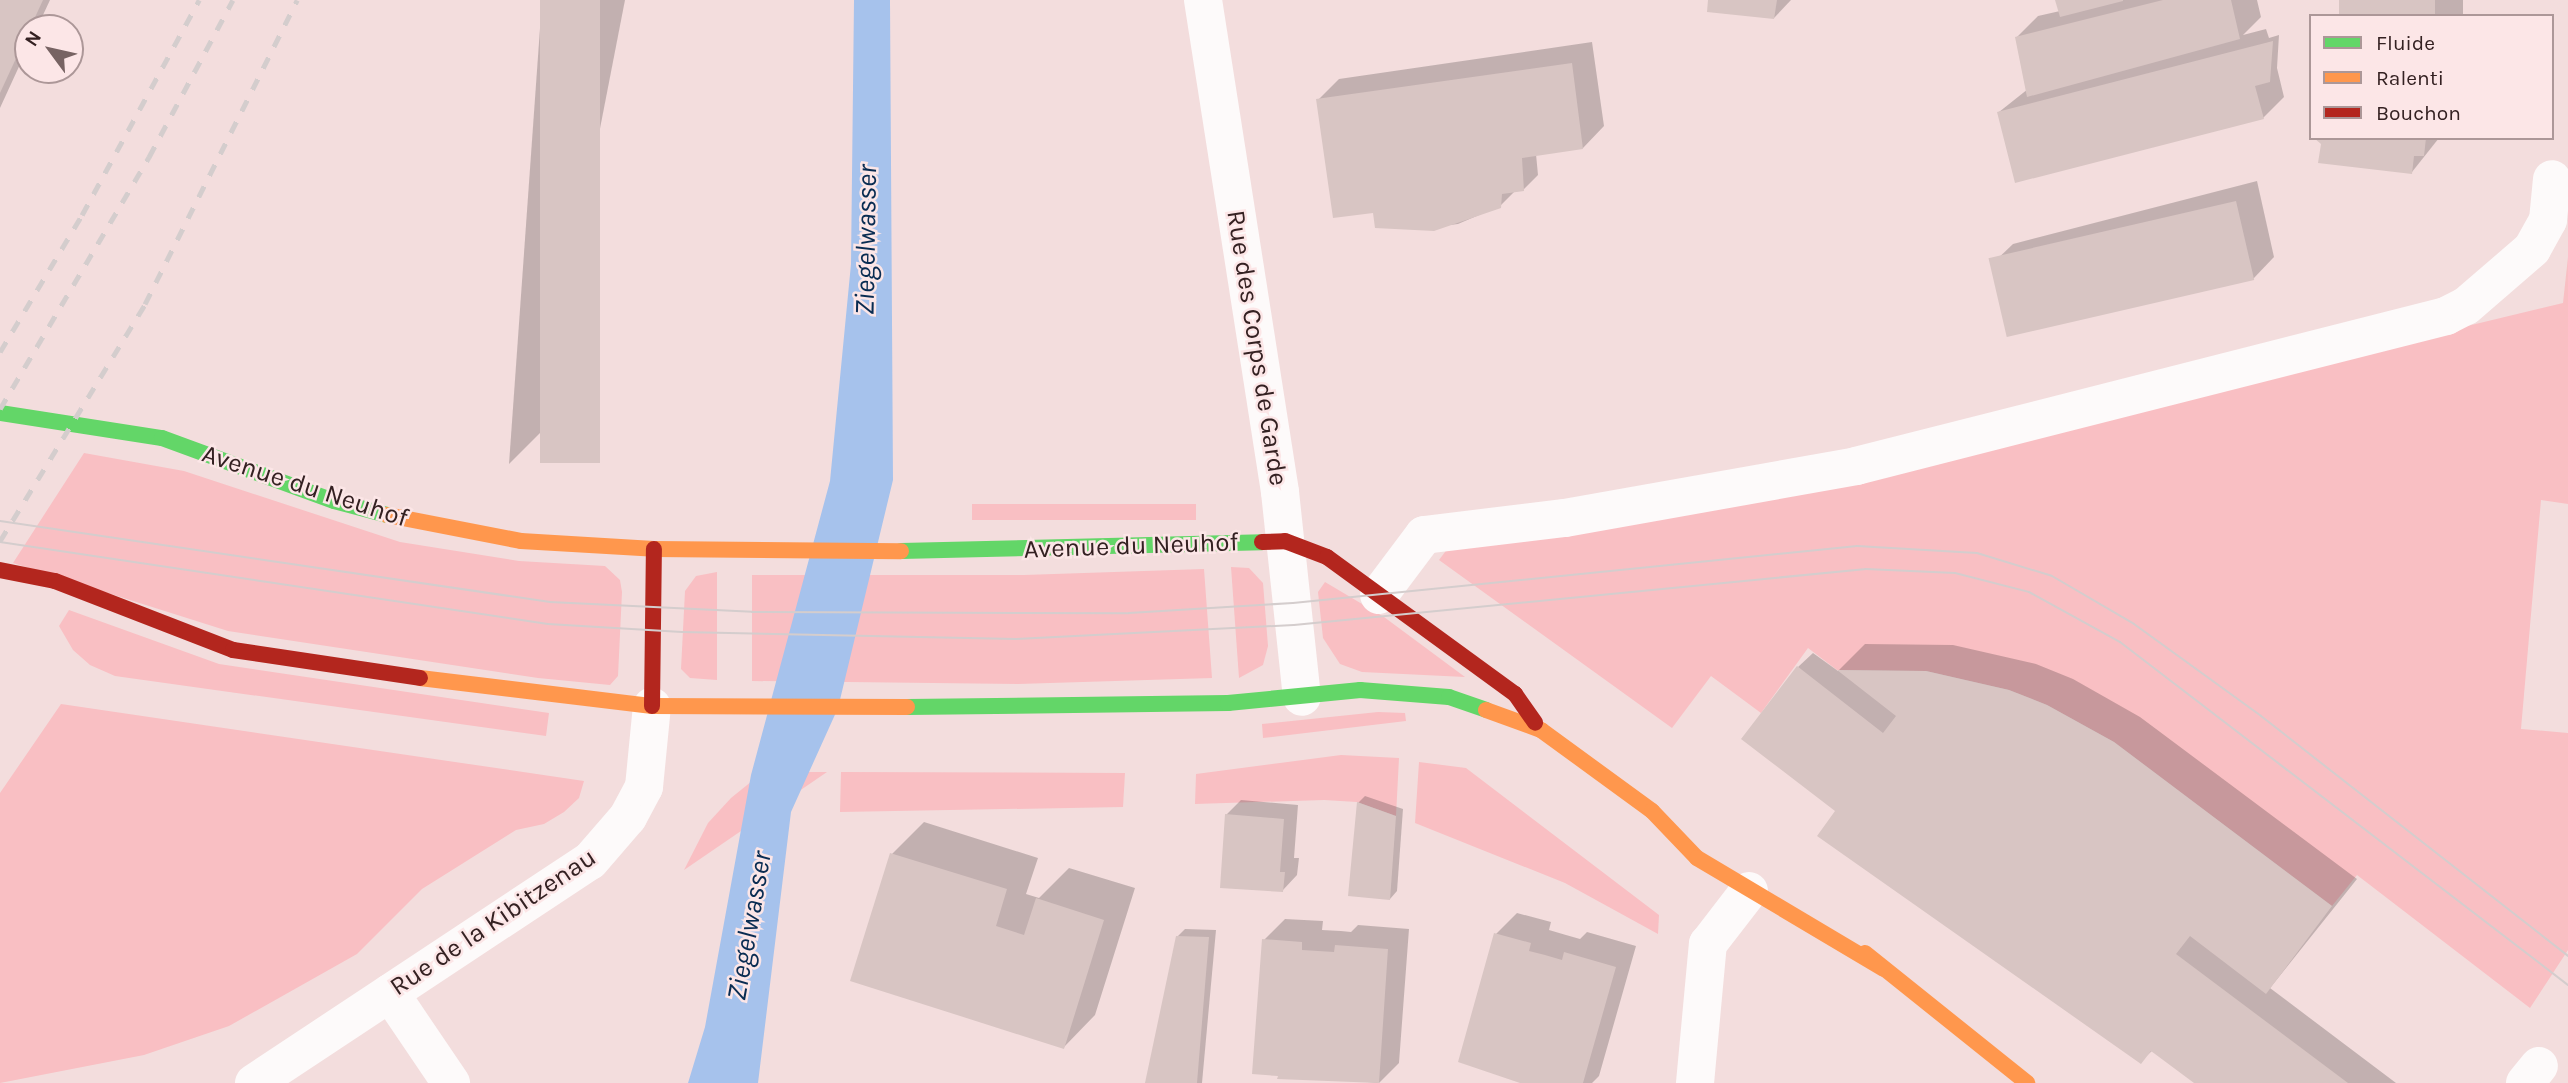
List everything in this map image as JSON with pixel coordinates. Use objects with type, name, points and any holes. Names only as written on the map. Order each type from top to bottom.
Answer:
[{"type":"street","name":"Rue des Corps de Garde","points":[[1203,0],[1285,541],[1302,697]]},
{"type":"street","points":[[1379,595],[1424,535],[1566,518],[1856,466],[2446,316],[2466,306],[2532,248],[2548,220],[2552,180]]},
{"type":"street","name":"Avenue du Neuhof","points":[[0,413],[162,438],[334,501],[420,524],[521,541],[654,548],[930,551],[1285,541],[1327,557],[1515,694],[1541,730]]},
{"type":"street","points":[[652,706],[654,548]]},
{"type":"street","name":"Avenue du Neuhof","points":[[0,570],[55,581],[233,650],[500,690],[652,706],[1084,708],[1302,697],[1360,690],[1415,692],[1487,708],[1541,730],[1652,811],[1697,858],[1884,969]]},
{"type":"street","name":"Rue de la Kibitzenau","points":[[254,1083],[590,861],[628,817],[644,787],[652,706]]},
{"type":"street","name":"Avenue du Neuhof","points":[[1652,811],[1688,826]]},
{"type":"street","points":[[1695,1083],[1708,944],[1749,891]]},
{"type":"street","name":"Avenue du Neuhof","points":[[1787,891],[2027,1083]]},
{"type":"street","points":[[390,993],[451,1083]]},
{"type":"shaded area","points":[[2568,257],[2568,504],[2541,500],[2521,729],[2568,733],[2568,950],[2530,1008],[2357,875],[2332,906],[2114,742],[2047,705],[2009,690],[1926,671],[1837,670],[1808,648],[1761,713],[1711,676],[1672,728],[1439,560],[1448,548],[2277,372],[2563,303]]},
{"type":"shaded area","points":[[84,453],[184,471],[400,542],[519,561],[605,566],[620,580],[622,592],[618,676],[610,685],[538,678],[228,631],[13,563]]},
{"type":"shaded area","points":[[972,504],[1196,504],[1196,520],[972,520]]},
{"type":"shaded area","points":[[1231,567],[1249,568],[1263,583],[1268,646],[1263,665],[1239,678]]},
{"type":"shaded area","points":[[1204,569],[1212,678],[1018,684],[752,681],[752,575],[1024,575]]},
{"type":"shaded area","points":[[717,572],[717,680],[690,678],[681,669],[685,591],[696,576]]},
{"type":"shaded area","points":[[1325,582],[1384,617],[1465,677],[1362,672],[1340,664],[1323,638],[1318,592]]},
{"type":"shaded area","points":[[69,610],[219,664],[549,713],[546,736],[115,676],[90,665],[73,650],[59,626]]},
{"type":"shaded area","points":[[61,704],[584,781],[579,798],[564,812],[544,824],[516,830],[422,889],[357,954],[229,1026],[144,1055],[0,1083],[0,793]]},
{"type":"shaded area","points":[[1378,712],[1405,713],[1406,721],[1263,738],[1262,724]]},
{"type":"shaded area","points":[[1341,755],[1399,758],[1396,816],[1357,802],[1324,800],[1195,804],[1196,774]]},
{"type":"shaded area","points":[[1419,762],[1466,768],[1659,915],[1658,934],[1565,883],[1415,823]]},
{"type":"shaded area","points":[[778,772],[827,772],[684,870],[708,823],[731,798],[757,777]]},
{"type":"shaded area","points":[[841,772],[1125,773],[1123,807],[840,812]]},
{"type":"water","name":"Ziegelwasser","points":[[854,0],[890,0],[893,480],[838,708],[791,812],[758,1083],[688,1083],[705,1027],[751,775],[830,481],[851,264]]},
{"type":"building","points":[[0,0],[43,0],[37,14],[14,14],[14,63],[0,93]]},
{"type":"building","points":[[540,0],[600,0],[600,463],[540,463]]},
{"type":"building","points":[[1708,0],[1777,0],[1774,19],[1707,12]]},
{"type":"building","points":[[2055,0],[2123,0],[2123,1],[2060,17]]},
{"type":"building","points":[[2163,0],[2231,0],[2240,39],[2027,97],[2015,37]]},
{"type":"building","points":[[2339,0],[2435,0],[2435,14],[2339,14]]},
{"type":"building","points":[[2273,41],[2270,82],[2255,86],[2264,119],[2015,183],[1997,112]]},
{"type":"building","points":[[1572,63],[1583,149],[1522,158],[1524,191],[1502,194],[1501,208],[1434,231],[1375,228],[1373,213],[1333,218],[1316,99]]},
{"type":"building","points":[[2316,140],[2426,140],[2424,156],[2414,156],[2412,174],[2318,163],[2321,144]]},
{"type":"building","points":[[2236,201],[2254,280],[2007,337],[1989,258]]},
{"type":"building","points":[[1797,666],[1883,733],[1896,716],[1837,670],[1926,671],[2009,690],[2047,705],[2114,742],[2332,906],[2266,994],[2190,936],[2176,954],[2348,1083],[2194,1083],[2151,1051],[2141,1064],[1817,836],[1835,811],[1741,739]]},
{"type":"building","points":[[1357,802],[1396,816],[1390,900],[1348,896]]},
{"type":"building","points":[[1225,814],[1284,819],[1280,872],[1285,872],[1283,892],[1220,888]]},
{"type":"building","points":[[890,853],[1007,889],[996,926],[1024,935],[1036,898],[1104,920],[1064,1049],[850,981]]},
{"type":"building","points":[[1494,933],[1531,943],[1529,951],[1562,960],[1564,952],[1616,967],[1583,1083],[1520,1083],[1458,1062]]},
{"type":"building","points":[[1176,936],[1209,937],[1197,1083],[1145,1083]]},
{"type":"building","points":[[1262,939],[1302,942],[1302,950],[1334,952],[1335,945],[1388,949],[1379,1083],[1277,1079],[1278,1076],[1252,1074]]},
{"type":"tram line","points":[[0,521],[550,602],[752,612],[1129,613],[1293,603],[1857,546],[1977,553],[2052,576],[2134,624],[2261,716],[2568,956]]},
{"type":"tram line","points":[[0,542],[548,624],[682,632],[1016,639],[1294,625],[1866,569],[1955,573],[2029,592],[2120,642],[2568,985]]},
{"type":"railway","points":[[0,352],[82,215],[199,0]]},
{"type":"railway","points":[[0,409],[149,157],[233,0]]},
{"type":"railway","points":[[0,541],[145,304],[297,0]]},
{"type":"traffic: fast","points":[[0,413],[162,438],[334,501],[387,515]]},
{"type":"traffic: fast","points":[[901,551],[1262,542]]},
{"type":"traffic: fast","points":[[907,707],[1228,703],[1360,690],[1449,697],[1486,710]]},
{"type":"traffic: slow","points":[[387,515],[521,541],[654,549],[901,551]]},
{"type":"traffic: slow","points":[[420,678],[652,706],[907,707]]},
{"type":"traffic: slow","points":[[1486,710],[1541,730],[1652,811],[1697,858],[1884,969]]},
{"type":"traffic: slow","points":[[1865,953],[2027,1083]]},
{"type":"traffic: jam","points":[[1262,542],[1285,541],[1327,557],[1515,694],[1535,723]]},
{"type":"traffic: jam","points":[[652,706],[654,549]]},
{"type":"traffic: jam","points":[[0,570],[55,581],[233,650],[420,678]]}]
